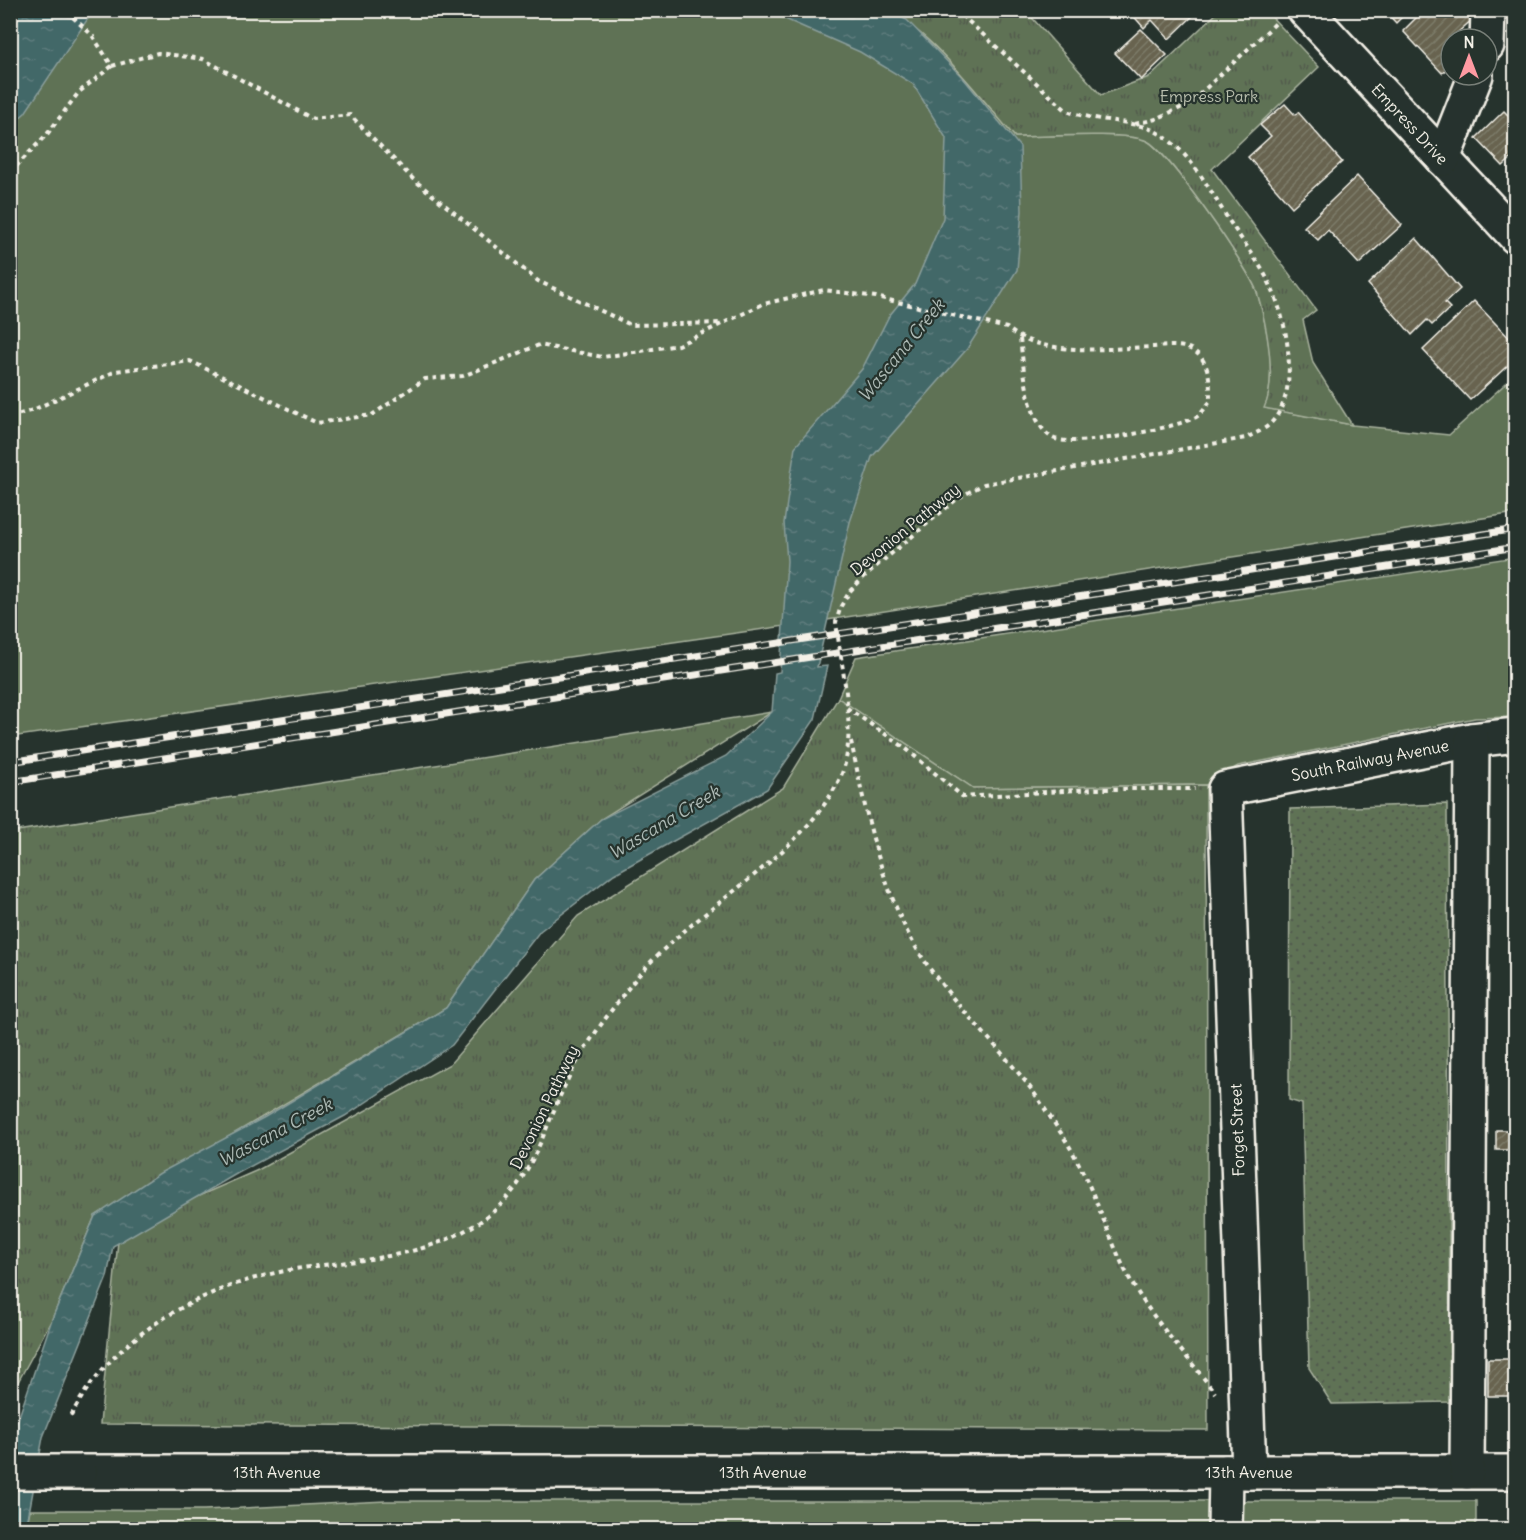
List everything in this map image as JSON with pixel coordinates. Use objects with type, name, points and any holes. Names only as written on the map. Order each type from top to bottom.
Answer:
[{"type":"street","points":[[1488,10],[1488,27]]},
{"type":"street","name":"Empress Drive","points":[[1293,14],[1443,159],[1515,237]]},
{"type":"street","points":[[1443,159],[1471,87]]},
{"type":"street","name":"South Railway Avenue","points":[[1225,789],[1472,740],[1515,735]]},
{"type":"street","points":[[1467,1472],[1472,740]]},
{"type":"street","name":"Forget Street","points":[[1225,789],[1237,1472],[1226,1530]]},
{"type":"street","name":"13th Avenue","points":[[10,1472],[1515,1472]]},
{"type":"path","points":[[65,10],[92,35],[112,66]]},
{"type":"path","name":"Devonion Pathway","points":[[71,1416],[90,1384],[138,1335],[202,1299],[270,1274],[404,1255],[474,1226],[497,1208],[530,1168],[573,1070],[609,1012],[633,981],[698,918],[772,859],[803,828],[839,780],[847,760],[850,737],[836,622],[841,606],[850,591],[867,574],[957,498],[984,484],[1028,474],[1246,438],[1270,424],[1283,406],[1289,382],[1287,351],[1272,288],[1180,149],[1159,133],[1131,125],[1087,119],[1068,111],[956,10]]},
{"type":"path","points":[[1131,125],[1156,119],[1189,104],[1293,14]]},
{"type":"path","points":[[10,172],[48,133],[79,92],[112,66],[158,53],[203,59],[313,119],[350,115],[412,179],[466,220],[538,281],[631,326],[724,323]]},
{"type":"path","points":[[10,417],[33,410],[116,371],[190,361],[317,423],[372,415],[425,379],[464,376],[539,345],[603,357],[678,345],[763,304],[824,290],[876,297],[1007,328],[1020,339],[1072,350],[1175,346],[1194,351],[1206,364],[1210,402],[1197,417],[1169,427],[1073,443],[1052,438],[1042,426],[1028,397],[1020,339]]},
{"type":"path","points":[[847,708],[904,747],[963,797],[1095,789],[1225,789]]},
{"type":"path","points":[[850,737],[874,847],[903,924],[927,963],[960,1007],[1025,1082],[1062,1135],[1094,1193],[1124,1269],[1150,1313],[1215,1392],[1218,1401]]},
{"type":"green space","points":[[11,11],[887,11],[921,34],[938,50],[1015,137],[1121,136],[1147,141],[1157,149],[1206,211],[1240,260],[1257,292],[1269,350],[1270,381],[1265,408],[1352,425],[1449,435],[1515,375],[1515,513],[827,620],[11,737]]},
{"type":"green space","name":"Empress Park","points":[[887,11],[1026,11],[1101,95],[1149,77],[1219,11],[1266,11],[1319,67],[1212,169],[1316,310],[1303,320],[1313,363],[1352,425],[1264,408],[1268,396],[1270,367],[1267,335],[1257,292],[1240,260],[1206,211],[1157,149],[1147,141],[1121,136],[1015,137],[938,50],[904,21]]},
{"type":"green space","points":[[1515,557],[1515,717],[1475,718],[1238,766],[1206,785],[973,788],[838,698],[856,657]]},
{"type":"green space","points":[[838,698],[973,788],[1206,785],[1208,1430],[100,1424],[119,1231],[258,1170],[450,1064],[578,916],[783,788]]},
{"type":"green space","points":[[772,712],[601,819],[534,880],[446,1008],[95,1216],[52,1319],[11,1395],[11,832]]},
{"type":"green space","points":[[1447,804],[1450,1402],[1332,1404],[1309,1368],[1302,1104],[1289,1100],[1290,809]]},
{"type":"green space","points":[[386,1501],[1476,1501],[1476,1530],[26,1530],[30,1510],[204,1510]]},
{"type":"water","points":[[11,10],[93,11],[25,113],[11,125]]},
{"type":"water","name":"Wascana Creek","points":[[767,11],[887,11],[907,20],[964,79],[1020,147],[1022,211],[1017,270],[967,349],[872,457],[850,522],[817,667],[827,666],[815,719],[767,789],[614,874],[540,931],[452,1045],[345,1116],[238,1173],[113,1246],[107,1277],[43,1437],[26,1529],[11,1530],[11,1440],[52,1319],[95,1216],[160,1173],[265,1117],[446,1008],[534,880],[601,819],[726,756],[772,712],[775,673],[780,672],[787,561],[784,523],[795,447],[862,369],[889,316],[915,284],[943,218],[946,138],[913,84],[860,52]]},
{"type":"building","points":[[1132,10],[1199,10],[1169,39],[1152,20],[1144,28],[1130,12]]},
{"type":"building","points":[[1384,10],[1409,10],[1396,23]]},
{"type":"building","points":[[1424,10],[1469,10],[1475,17],[1464,27],[1439,27],[1439,70],[1403,31]]},
{"type":"building","points":[[1141,29],[1167,55],[1141,80],[1115,53]]},
{"type":"building","points":[[1285,104],[1295,115],[1298,112],[1342,162],[1292,207],[1248,157],[1271,136],[1260,125]]},
{"type":"building","points":[[1504,111],[1516,123],[1516,154],[1503,166],[1476,138]]},
{"type":"building","points":[[1357,176],[1402,225],[1359,264],[1328,230],[1318,240],[1304,227]]},
{"type":"building","points":[[1416,238],[1460,289],[1445,303],[1450,308],[1432,325],[1427,320],[1412,335],[1368,284]]},
{"type":"building","points":[[1474,301],[1516,345],[1516,358],[1470,400],[1423,350]]},
{"type":"building","points":[[1509,1125],[1516,1125],[1516,1150],[1496,1150],[1496,1130],[1509,1130]]},
{"type":"building","points":[[1511,1320],[1516,1320],[1516,1356],[1511,1356]]},
{"type":"building","points":[[1488,1359],[1516,1359],[1516,1396],[1488,1396]]},
{"type":"railway","points":[[10,762],[1516,529]]},
{"type":"railway","points":[[10,782],[1516,547]]}]
